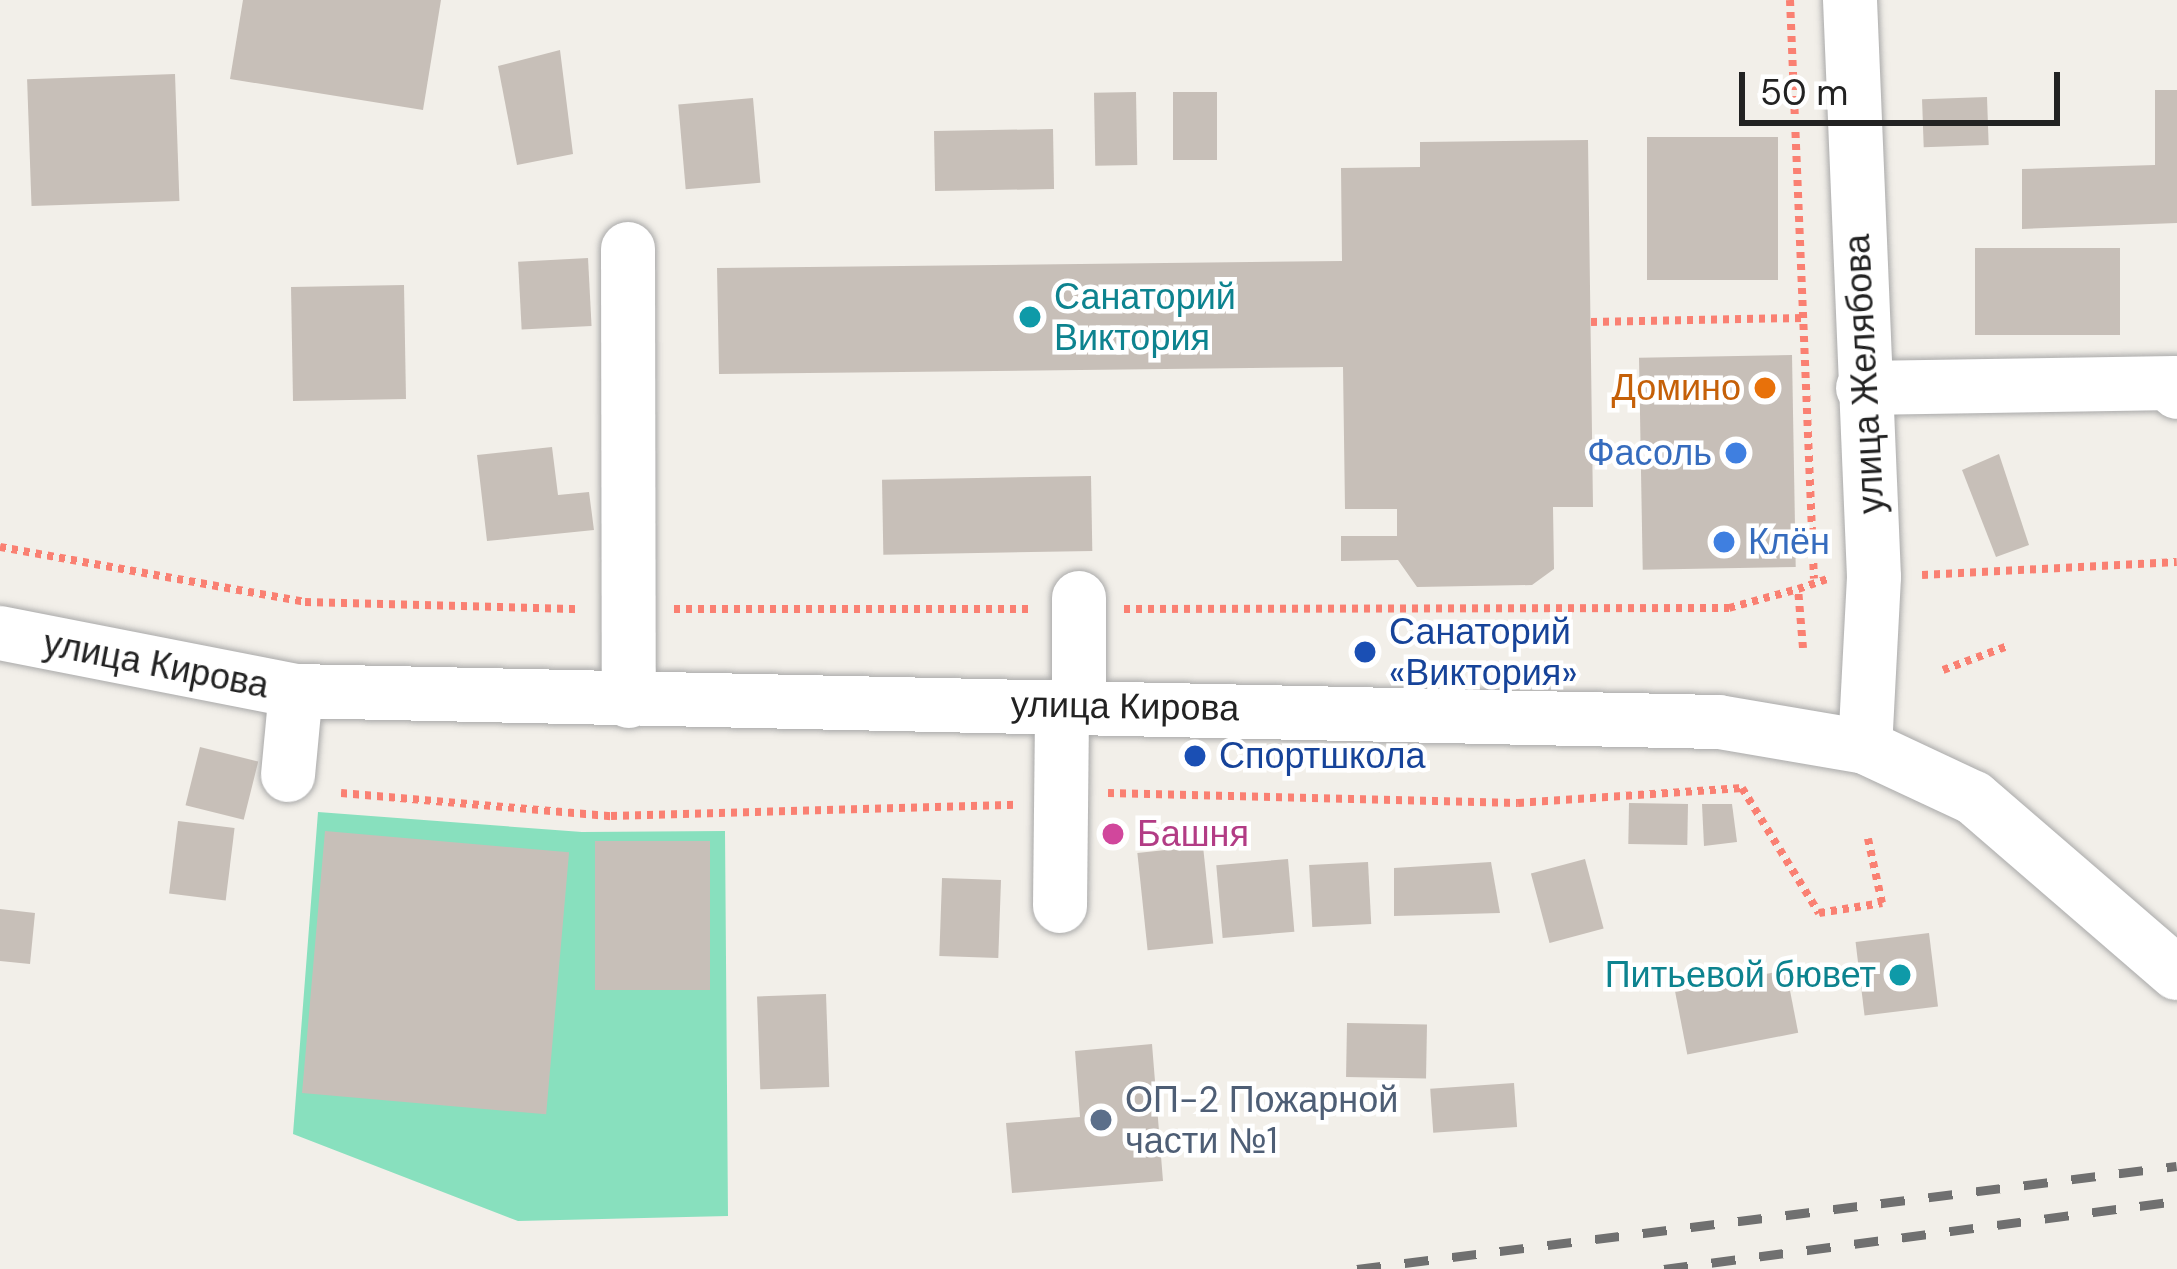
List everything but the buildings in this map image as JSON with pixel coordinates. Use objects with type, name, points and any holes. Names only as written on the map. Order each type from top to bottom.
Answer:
[{"type":"street","name":"улица Желябова","points":[[1850,0],[1874,577],[1865,747]]},
{"type":"street","points":[[628,249],[629,701]]},
{"type":"street","points":[[1863,388],[2175,383],[2177,392]]},
{"type":"street","points":[[1060,906],[1078,603]]},
{"type":"street","name":"улица Кирова","points":[[0,633],[296,691],[629,701],[1635,714],[1865,747],[1973,798],[2177,973]]},
{"type":"street","points":[[288,775],[296,691]]},
{"type":"path","points":[[1790,0],[1814,579]]},
{"type":"path","points":[[1591,322],[1804,318]]},
{"type":"path","points":[[0,548],[305,602],[628,609],[1078,603],[1729,608],[1798,590],[1814,579],[1840,578]]},
{"type":"path","points":[[1922,575],[2177,562]]},
{"type":"path","points":[[1798,590],[1803,648]]},
{"type":"path","points":[[1943,670],[2008,646]]},
{"type":"path","points":[[1742,788],[1819,913],[1882,903],[1868,839]]},
{"type":"green space","points":[[318,812],[582,832],[725,831],[728,1216],[518,1221],[293,1134]]},
{"type":"railway","points":[[1357,1269],[2177,1166]]},
{"type":"railway","points":[[1664,1269],[2177,1201]]},
{"type":"place","name":"Санаторий Виктория","points":[[1030,317]]},
{"type":"place","name":"Домино","points":[[1765,388]]},
{"type":"place","name":"Фасоль","points":[[1736,453]]},
{"type":"place","name":"Клён","points":[[1724,542]]},
{"type":"place","name":"Санаторий «Виктория»","points":[[1365,652]]},
{"type":"place","name":"Спортшкола","points":[[1195,756]]},
{"type":"place","name":"Башня","points":[[1113,834]]},
{"type":"place","name":"Питьевой бювет","points":[[1900,975]]},
{"type":"place","name":"ОП-2 Пожарной части №1","points":[[1101,1120]]}]
